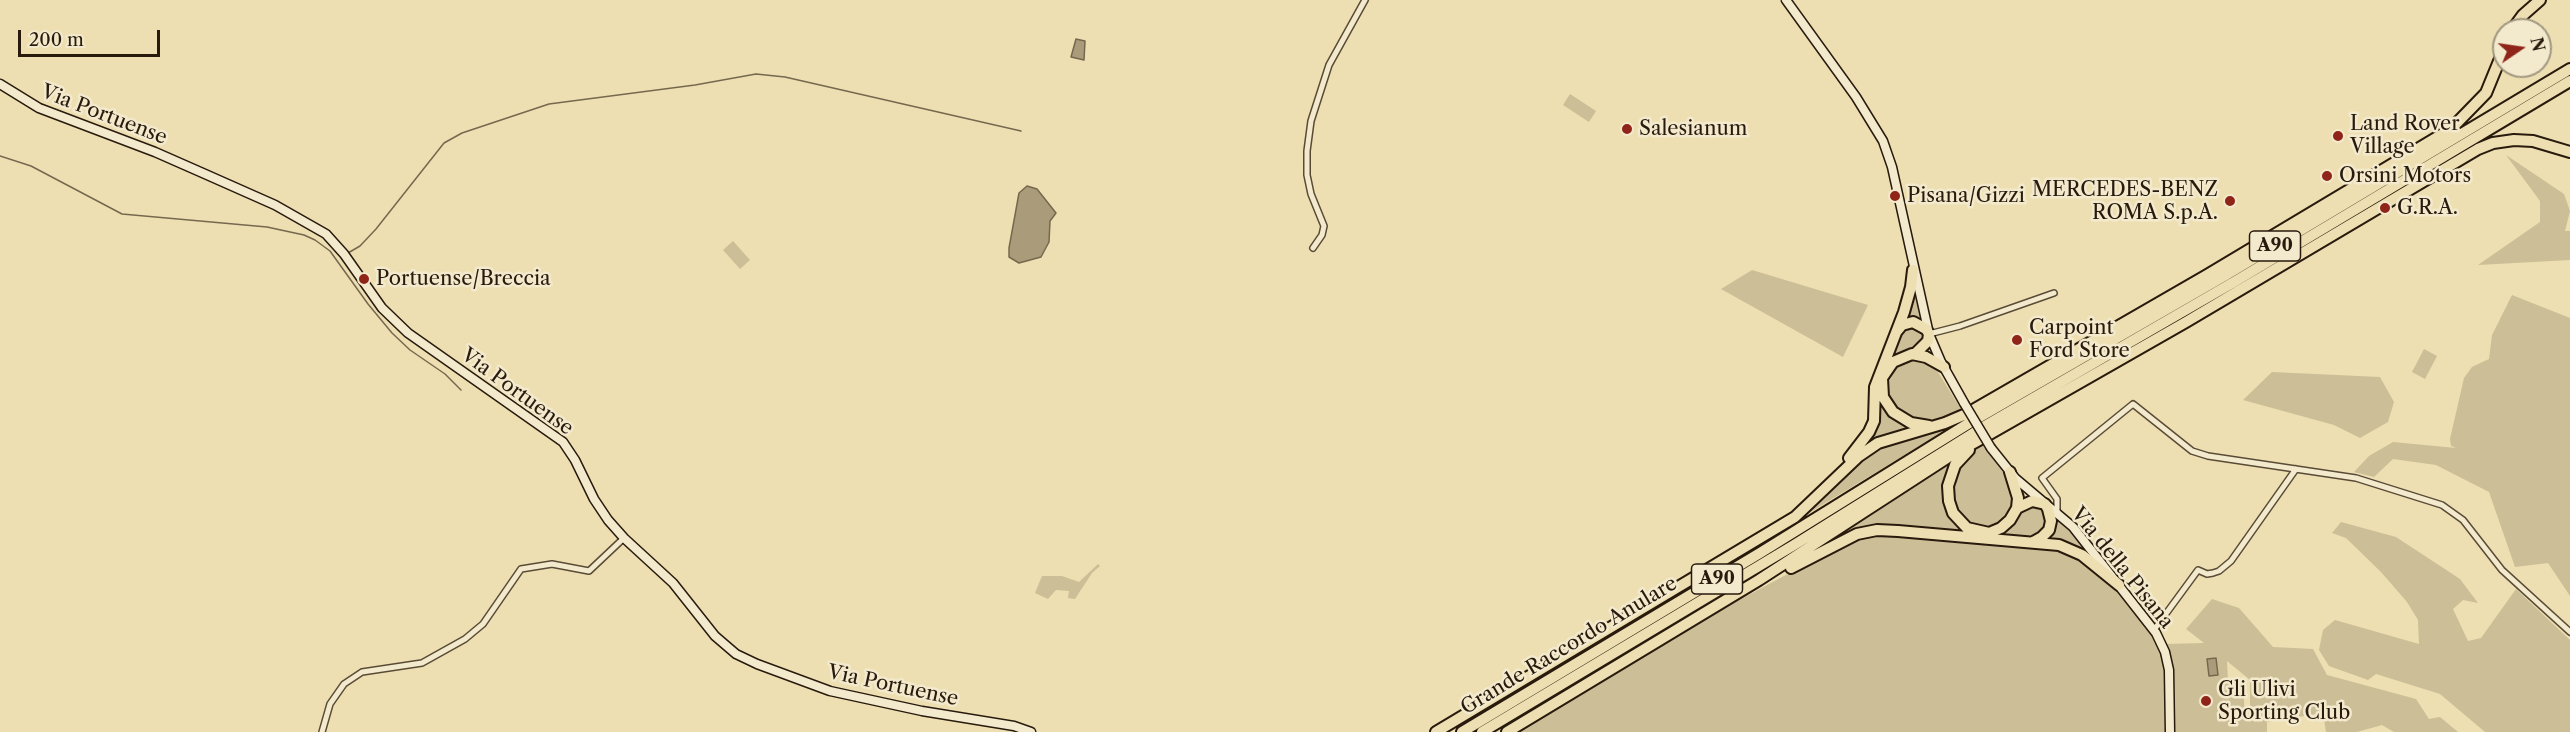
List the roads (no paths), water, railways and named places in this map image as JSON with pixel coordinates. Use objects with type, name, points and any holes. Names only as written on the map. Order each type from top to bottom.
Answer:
[{"type":"highway","points":[[2521,18],[2540,0]]},
{"type":"highway","name":"Grande Raccordo Anulare","points":[[1461,732],[2570,69]]},
{"type":"highway","name":"Grande Raccordo Anulare","points":[[1482,732],[1774,557],[2216,269],[2451,129],[2486,93],[2494,78]]},
{"type":"highway","name":"Grande Raccordo Anulare","points":[[1975,424],[2234,282],[2570,81]]},
{"type":"highway","name":"Grande Raccordo Anulare","points":[[1436,732],[1795,517],[1859,456],[1878,443],[1936,426],[1975,424],[2186,322],[2478,149],[2498,142],[2521,140],[2570,152]]},
{"type":"highway","points":[[1808,507],[1870,429],[1874,416],[1875,387],[1910,292],[1913,270]]},
{"type":"highway","points":[[1896,333],[1902,325],[1913,322],[1921,325],[1929,334],[1926,344],[1915,354],[1899,358],[1889,366],[1882,378],[1883,398],[1890,409],[1904,420],[1918,425],[1936,426]]},
{"type":"highway","points":[[1915,354],[1926,357],[1944,368]]},
{"type":"highway","points":[[1975,424],[1950,477],[1949,501],[1955,517],[1971,530],[1989,533],[2006,524],[2017,508],[2028,502],[2045,504],[2050,514],[2051,526],[2044,536],[2033,542]]},
{"type":"highway","points":[[1698,617],[1975,424]]},
{"type":"highway","points":[[2010,472],[2018,493],[2017,508]]},
{"type":"highway","points":[[1507,732],[1698,617],[1863,532],[1898,531],[2059,545],[2076,551],[2100,567],[2119,585]]},
{"type":"main road","name":"Via della Pisana","points":[[1786,0],[1856,97],[1881,137],[1892,167],[1929,334],[1944,368],[1975,424],[2010,472],[2076,530],[2154,630],[2164,648],[2168,664],[2170,732]]},
{"type":"main road","name":"Via Portuense","points":[[0,84],[39,108],[155,152],[275,205],[326,234],[344,254],[382,308],[402,328],[471,380],[563,442],[575,460],[594,499],[624,538],[673,582],[719,640],[745,659],[811,685],[849,696],[1014,726],[1031,732]]},
{"type":"street","points":[[1313,249],[1322,235],[1324,226],[1311,194],[1307,175],[1306,151],[1311,121],[1329,65],[1365,0]]},
{"type":"street","points":[[1929,334],[2054,293]]},
{"type":"street","points":[[2057,513],[2057,499],[2042,478],[2133,404],[2192,451],[2216,458],[2356,478],[2442,506],[2455,513],[2502,570],[2570,632]]},
{"type":"street","points":[[2154,630],[2198,570],[2207,574],[2213,573],[2231,561],[2296,470]]},
{"type":"street","points":[[322,732],[330,704],[344,684],[362,672],[422,663],[465,639],[483,624],[521,569],[552,564],[589,571],[624,538]]},
{"type":"waterway","points":[[348,253],[360,246],[376,229],[444,143],[462,133],[549,104],[695,85],[756,74],[785,77],[1021,131]]},
{"type":"waterway","points":[[0,156],[31,166],[122,214],[267,227],[304,235],[315,240],[330,251],[392,333],[410,350],[445,374],[461,390]]},
{"type":"place","name":"Salesianum","points":[[1627,129]]},
{"type":"place","name":"Land Rover Village","points":[[2338,136]]},
{"type":"place","name":"Orsini Motors","points":[[2327,176]]},
{"type":"place","name":"Pisana/Gizzi","points":[[1895,196]]},
{"type":"place","name":"MERCEDES-BENZ ROMA S.p.A.","points":[[2230,201]]},
{"type":"place","name":"G.R.A.","points":[[2385,208]]},
{"type":"place","name":"Portuense/Breccia","points":[[364,279]]},
{"type":"place","name":"Carpoint Ford Store","points":[[2017,340]]},
{"type":"place","name":"Gli Ulivi Sporting Club","points":[[2206,701]]}]
